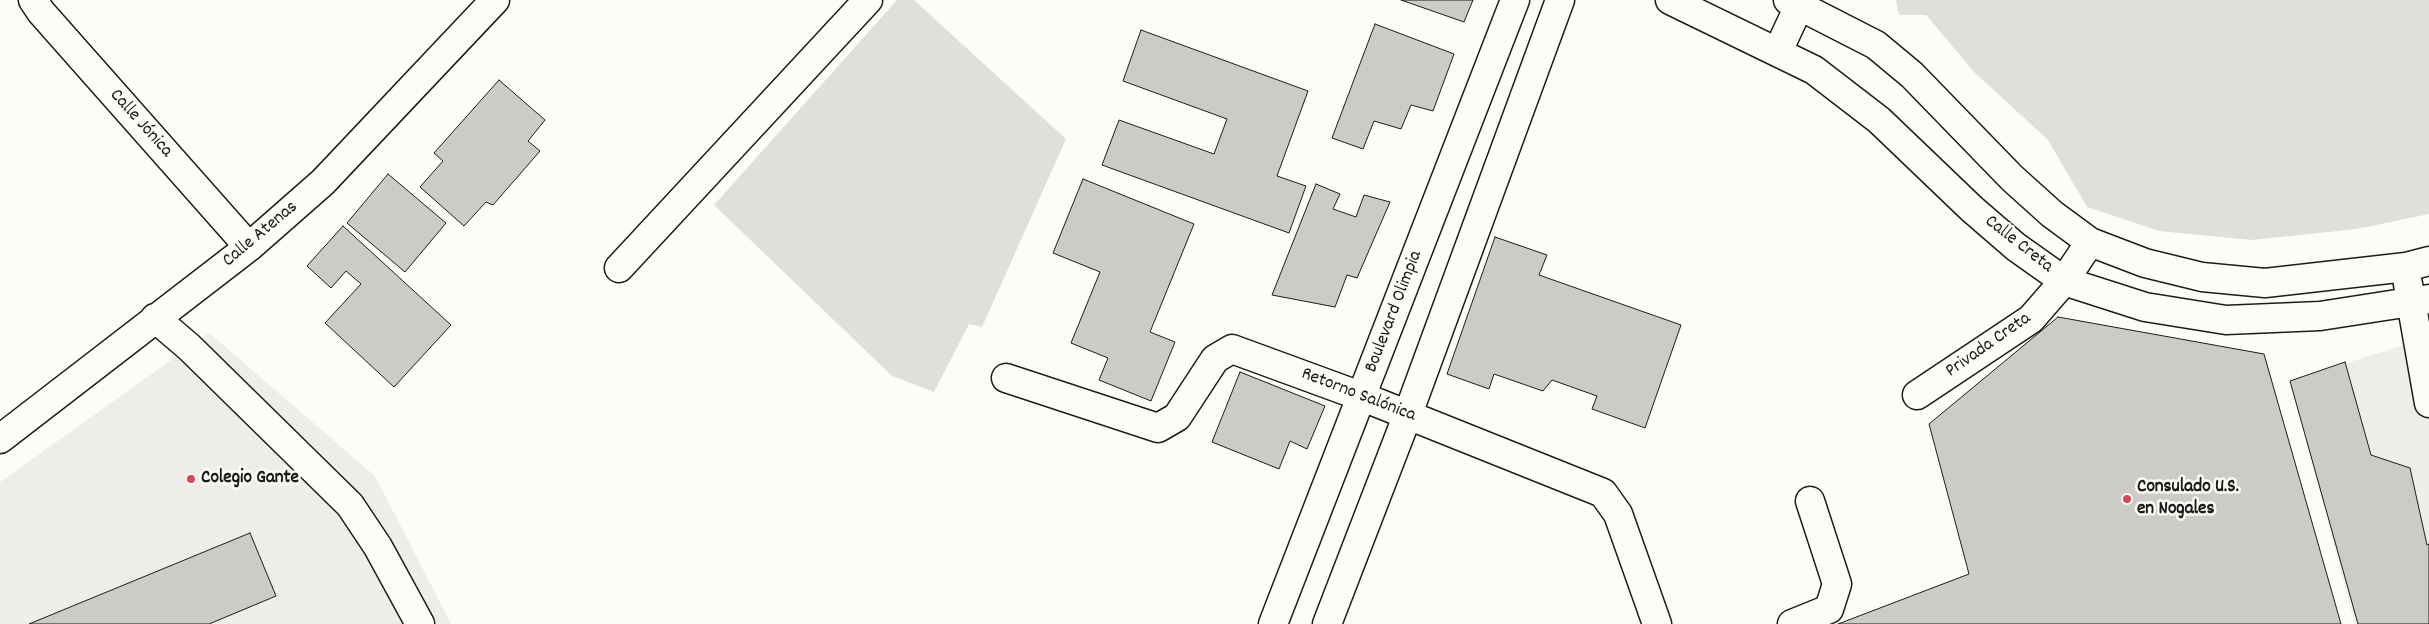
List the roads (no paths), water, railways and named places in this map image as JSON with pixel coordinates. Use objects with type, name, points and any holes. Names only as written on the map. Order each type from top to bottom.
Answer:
[{"type":"street","name":"Calle Jónica","points":[[33,0],[41,12],[249,247]]},
{"type":"street","name":"Calle Atenas","points":[[0,439],[249,247],[323,182],[495,0]]},
{"type":"street","points":[[619,268],[868,0]]},
{"type":"street","name":"Boulevard Olimpia","points":[[1273,624],[1363,397],[1514,0]]},
{"type":"street","points":[[1327,624],[1408,414],[1560,0]]},
{"type":"street","name":"Calle Creta","points":[[1670,0],[1814,70],[1879,120],[1972,209],[2016,247],[2064,280],[2145,307],[2226,320],[2320,316],[2420,300]]},
{"type":"street","points":[[1778,51],[1793,3],[1876,45],[1912,75],[2012,178],[2052,214],[2090,242],[2145,263],[2202,277],[2266,283],[2417,264],[2429,403]]},
{"type":"street","name":"Privada Creta","points":[[1917,395],[2031,319],[2064,280],[2090,242]]},
{"type":"street","points":[[155,318],[189,347],[350,505],[378,546],[420,624]]},
{"type":"street","name":"Retorno Salónica","points":[[1006,378],[1158,428],[1178,417],[1215,360],[1232,349],[1408,414],[1603,493],[1618,514],[1657,624]]},
{"type":"street","points":[[1792,624],[1829,609],[1837,584],[1810,501]]},
{"type":"place","name":"Colegio Gante","points":[[191,479]]},
{"type":"place","name":"Consulado U.S. en Nogales","points":[[2127,499]]}]
